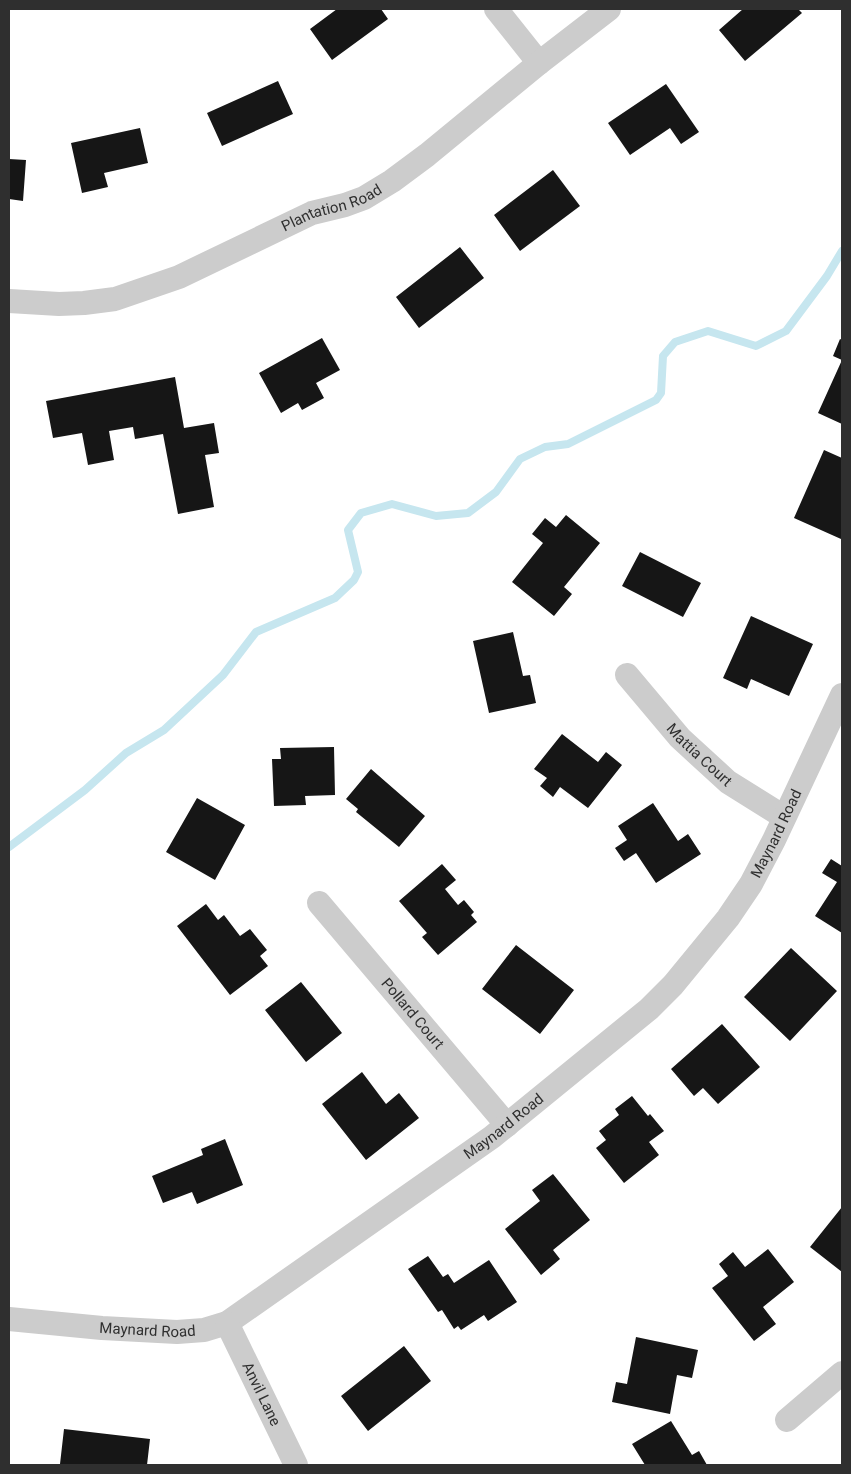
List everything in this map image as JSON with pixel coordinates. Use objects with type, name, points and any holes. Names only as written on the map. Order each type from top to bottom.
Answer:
[{"type":"street","points":[[496,9],[539,63]]},
{"type":"street","name":"Plantation Road","points":[[9,301],[59,304],[84,303],[122,296],[179,278],[312,213],[364,198],[392,181],[427,155],[539,63],[609,9]]},
{"type":"street","name":"Mattia Court","points":[[627,675],[680,738],[728,782],[784,818]]},
{"type":"street","name":"Maynard Road","points":[[9,1319],[102,1328],[178,1332],[204,1330],[227,1323],[507,1125],[649,1009],[673,985],[717,932],[746,891],[774,840],[842,695]]},
{"type":"street","name":"Pollard Court","points":[[319,903],[507,1125]]},
{"type":"street","name":"Anvil Lane","points":[[227,1323],[296,1465]]},
{"type":"street","points":[[787,1420],[842,1373]]},
{"type":"building","points":[[337,9],[381,9],[388,19],[332,60],[310,29]]},
{"type":"building","points":[[743,9],[798,9],[802,13],[745,61],[719,30]]},
{"type":"building","points":[[278,81],[293,114],[222,146],[207,113]]},
{"type":"building","points":[[666,84],[699,132],[681,144],[670,128],[630,155],[608,123]]},
{"type":"building","points":[[140,128],[148,163],[104,173],[108,187],[82,193],[71,143]]},
{"type":"building","points":[[9,159],[26,160],[23,201],[9,199]]},
{"type":"building","points":[[553,170],[580,206],[520,251],[494,215]]},
{"type":"building","points":[[460,247],[484,278],[419,328],[396,297]]},
{"type":"building","points":[[322,338],[340,370],[316,383],[324,398],[302,410],[298,403],[281,413],[259,373]]},
{"type":"building","points":[[840,339],[842,340],[842,360],[833,356]]},
{"type":"building","points":[[842,360],[842,424],[818,413]]},
{"type":"building","points":[[175,377],[184,428],[214,423],[219,453],[205,455],[214,507],[178,514],[163,434],[135,439],[133,427],[109,431],[114,460],[88,465],[82,433],[53,438],[46,401]]},
{"type":"building","points":[[824,450],[842,458],[841,539],[794,518]]},
{"type":"building","points":[[566,515],[600,543],[564,587],[572,594],[554,616],[512,582],[543,543],[532,534],[545,518],[556,527]]},
{"type":"building","points":[[640,552],[701,583],[683,617],[622,586]]},
{"type":"building","points":[[751,616],[813,644],[789,696],[751,679],[747,689],[723,678]]},
{"type":"building","points":[[513,632],[523,676],[530,675],[536,703],[489,713],[473,641]]},
{"type":"building","points":[[562,734],[598,762],[606,752],[622,765],[588,808],[560,787],[553,797],[540,786],[547,778],[534,769]]},
{"type":"building","points":[[334,747],[335,795],[305,796],[306,805],[274,806],[272,759],[281,759],[280,748]]},
{"type":"building","points":[[371,769],[425,816],[399,847],[356,812],[358,809],[346,799]]},
{"type":"building","points":[[197,798],[245,825],[215,880],[166,852]]},
{"type":"building","points":[[653,803],[678,841],[688,834],[701,854],[656,883],[636,853],[624,861],[615,848],[627,840],[618,826]]},
{"type":"building","points":[[831,859],[842,866],[842,933],[815,916],[837,882],[822,873]]},
{"type":"building","points":[[442,864],[456,880],[445,889],[458,905],[464,900],[474,912],[471,915],[477,922],[438,955],[422,937],[427,933],[399,901]]},
{"type":"building","points":[[206,904],[218,920],[224,915],[240,936],[250,929],[267,950],[260,956],[268,966],[230,995],[177,926]]},
{"type":"building","points":[[516,945],[574,990],[540,1034],[482,989]]},
{"type":"building","points":[[791,948],[837,991],[790,1041],[744,997]]},
{"type":"building","points":[[301,982],[342,1033],[306,1062],[265,1010]]},
{"type":"building","points":[[722,1024],[760,1067],[718,1104],[703,1088],[694,1096],[671,1069]]},
{"type":"building","points":[[362,1072],[386,1104],[399,1093],[419,1118],[366,1160],[322,1104]]},
{"type":"building","points":[[632,1096],[648,1116],[650,1114],[664,1131],[649,1142],[659,1155],[624,1183],[596,1148],[606,1140],[599,1131],[619,1115],[615,1109]]},
{"type":"building","points":[[225,1139],[243,1185],[197,1204],[192,1192],[163,1203],[152,1176],[203,1155],[201,1149]]},
{"type":"building","points":[[553,1174],[590,1220],[553,1250],[560,1259],[541,1275],[505,1229],[540,1201],[532,1190]]},
{"type":"building","points":[[842,1207],[842,1272],[810,1247]]},
{"type":"building","points":[[768,1249],[794,1282],[763,1307],[776,1324],[754,1341],[712,1288],[728,1276],[719,1264],[733,1252],[745,1267]]},
{"type":"building","points":[[428,1256],[443,1277],[448,1274],[454,1283],[489,1260],[517,1302],[488,1321],[484,1315],[461,1330],[458,1326],[454,1329],[442,1310],[438,1312],[408,1269]]},
{"type":"building","points":[[636,1337],[698,1350],[692,1378],[677,1375],[670,1414],[612,1402],[616,1382],[627,1384]]},
{"type":"building","points":[[404,1346],[431,1381],[368,1431],[341,1396]]},
{"type":"building","points":[[671,1421],[692,1455],[699,1451],[707,1465],[645,1465],[632,1444]]},
{"type":"building","points":[[64,1429],[150,1439],[147,1465],[60,1464]]},
{"type":"waterway","points":[[9,847],[85,790],[126,753],[164,730],[223,675],[256,632],[335,598],[354,580],[358,572],[348,530],[361,513],[392,504],[436,516],[468,513],[496,492],[520,459],[545,447],[568,444],[656,400],[661,393],[663,356],[675,342],[708,331],[756,346],[786,331],[827,276],[842,251]]}]
